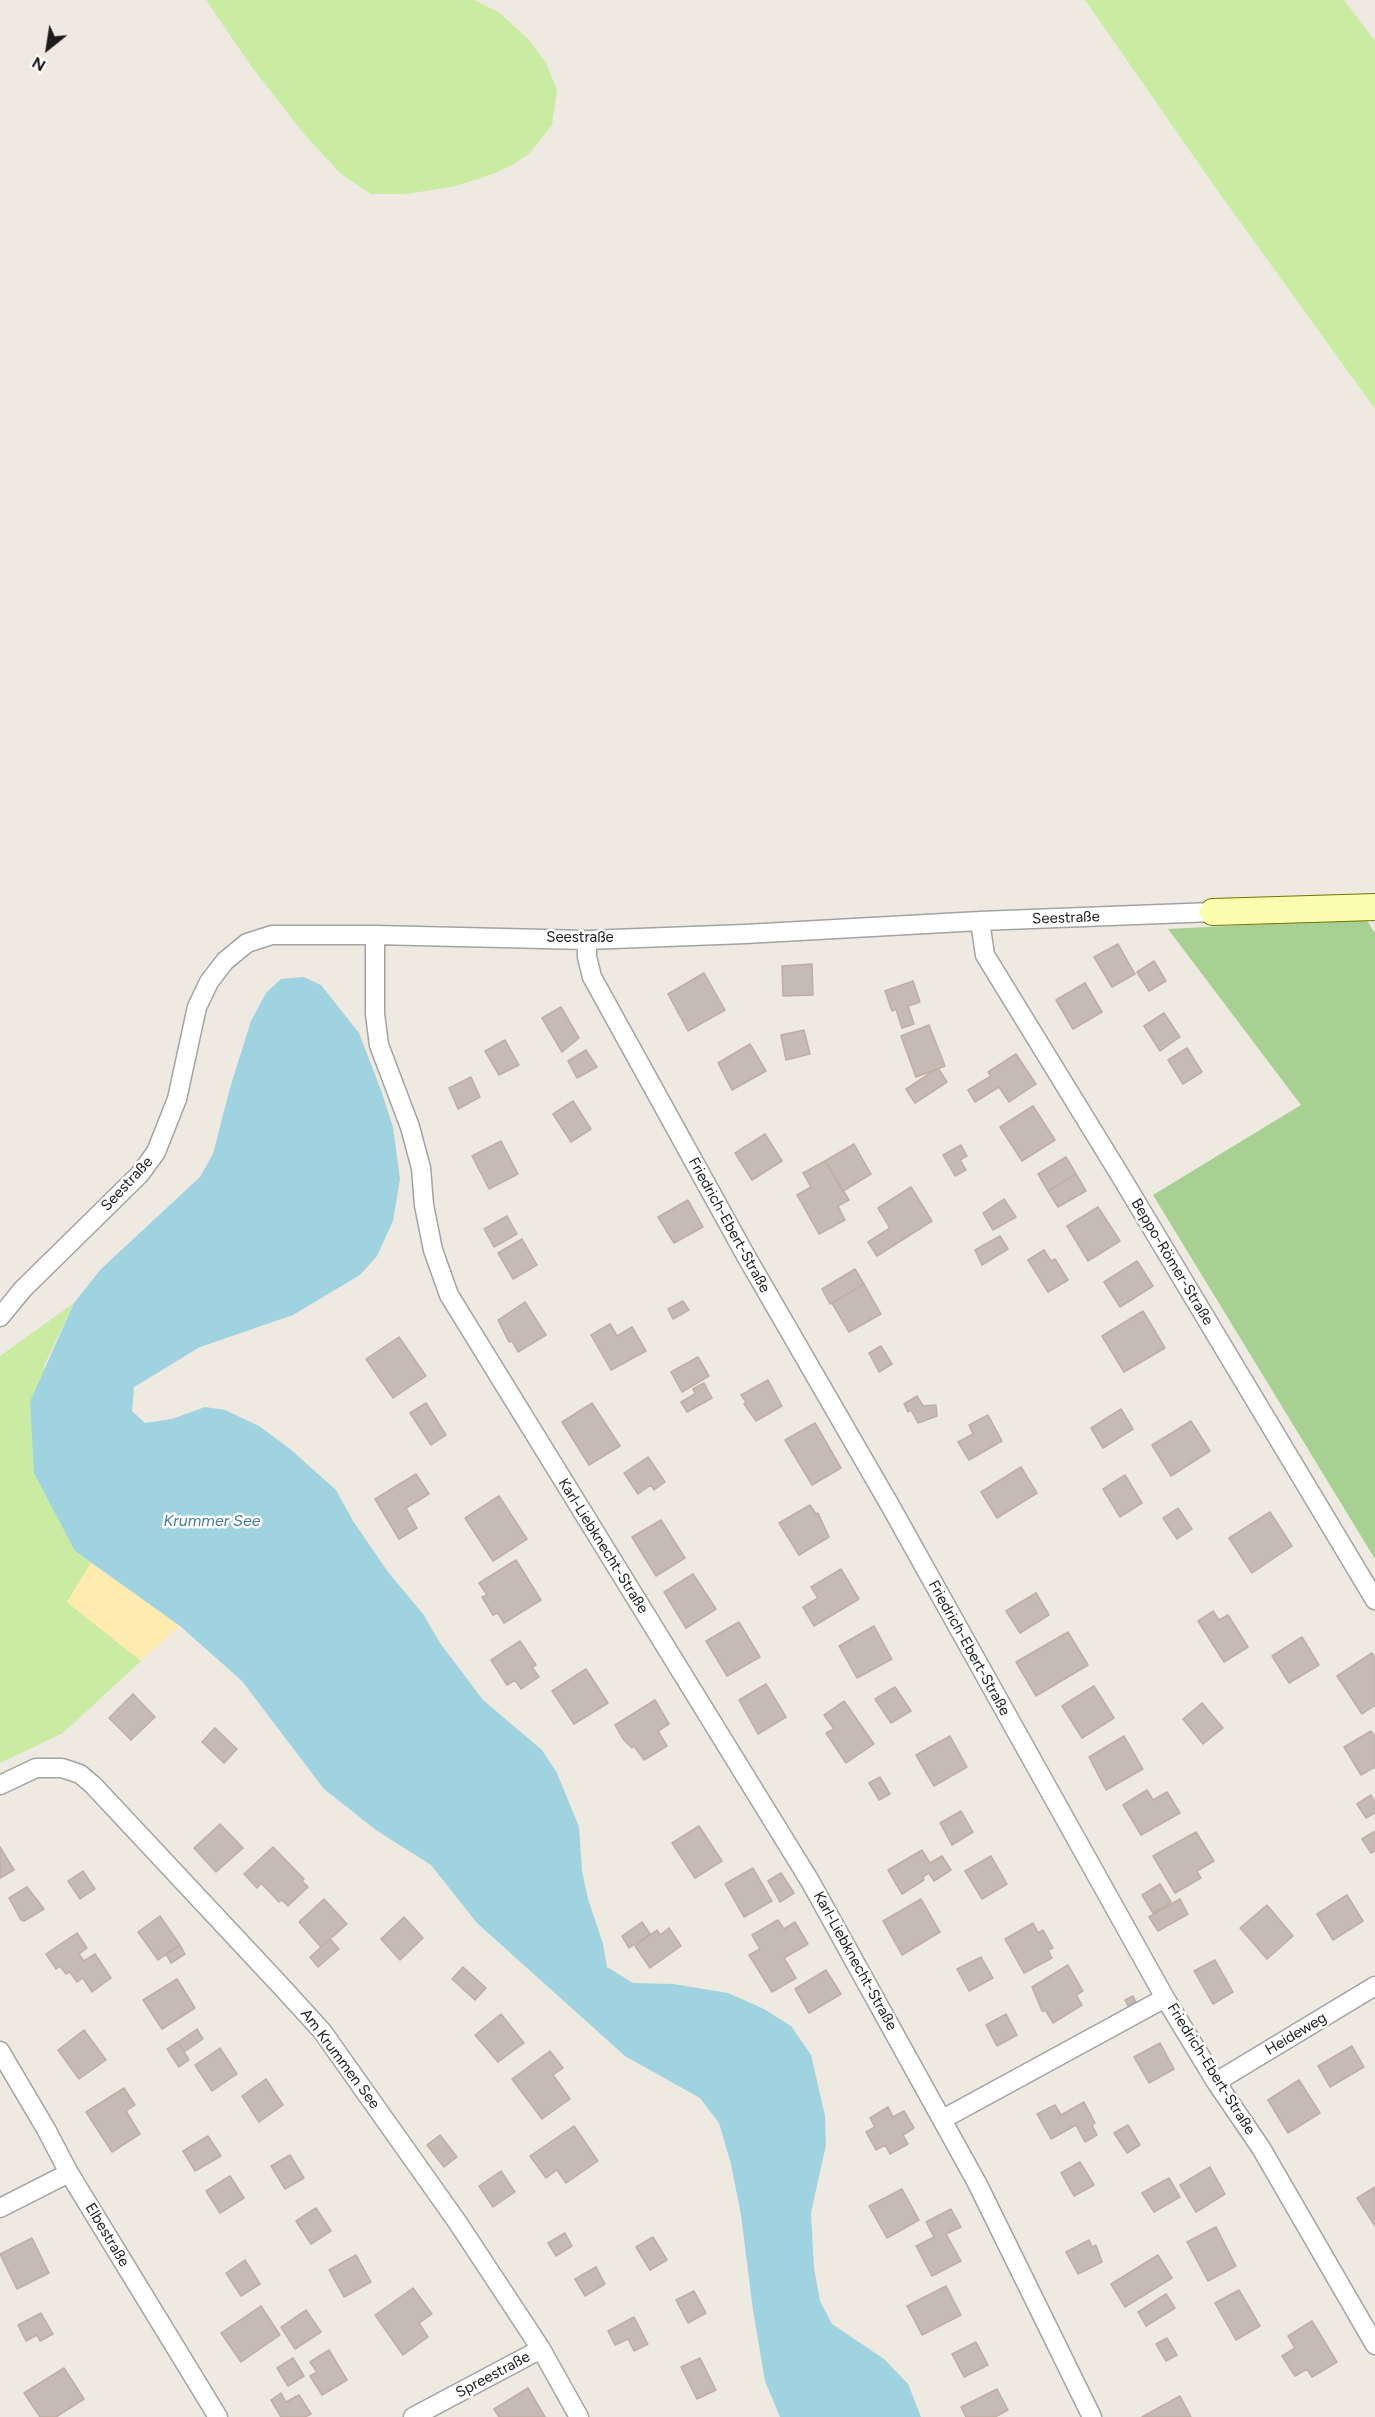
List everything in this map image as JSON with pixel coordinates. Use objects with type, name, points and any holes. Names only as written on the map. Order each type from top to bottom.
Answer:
[{"type":"street","name":"Seestraße","points":[[0,1317],[23,1289],[140,1174],[156,1152],[177,1099],[197,1007],[209,982],[225,961],[247,943],[272,935],[587,939],[745,934],[980,921],[1375,907]]},
{"type":"street","name":"Beppo-Römer-Straße","points":[[980,921],[985,955],[1375,1600]]},
{"type":"street","name":"Karl-Liebknecht-Straße","points":[[375,935],[375,1014],[379,1044],[410,1127],[421,1168],[424,1205],[433,1250],[449,1295],[810,1881],[982,2193],[1092,2417]]},
{"type":"street","name":"Friedrich-Ebert-Straße","points":[[587,939],[587,957],[592,977],[746,1256],[891,1508],[1165,1998],[1216,2082],[1261,2148],[1375,2345]]},
{"type":"street","name":"Am Krummen See","points":[[0,1785],[36,1768],[62,1768],[80,1774],[93,1785],[322,2031],[451,2214],[541,2349],[579,2417]]},
{"type":"street","name":"Heideweg","points":[[1216,2082],[1375,1986]]},
{"type":"street","points":[[943,2119],[1165,1998]]},
{"type":"street","name":"Elbestraße","points":[[0,2051],[69,2173],[218,2417]]},
{"type":"street","points":[[0,2208],[69,2173]]},
{"type":"street","name":"Spreestraße","points":[[413,2417],[541,2349]]},
{"type":"green space","points":[[206,0],[474,0],[500,13],[529,40],[546,63],[557,90],[552,125],[530,153],[493,174],[456,186],[407,194],[371,194],[341,174],[304,134],[251,66]]},
{"type":"green space","points":[[1085,0],[1344,0],[1375,41],[1375,409],[1215,187]]},
{"type":"green space","points":[[1366,919],[1375,933],[1375,1559],[1153,1195],[1301,1105],[1168,929]]},
{"type":"green space","points":[[74,1303],[44,1366],[75,1551],[91,1563],[67,1602],[141,1661],[63,1733],[0,1763],[0,1356]]},
{"type":"sand","points":[[91,1563],[180,1626],[141,1661],[67,1602]]},
{"type":"water","name":"Krummer See","points":[[304,977],[321,985],[359,1033],[381,1090],[393,1127],[400,1179],[393,1221],[377,1256],[360,1275],[293,1315],[200,1347],[134,1387],[132,1411],[145,1423],[172,1419],[205,1407],[225,1410],[259,1426],[290,1449],[336,1490],[353,1521],[388,1572],[423,1614],[440,1643],[483,1700],[542,1750],[557,1773],[579,1827],[582,1871],[588,1899],[603,1944],[607,1967],[633,1983],[673,1984],[728,1993],[764,2009],[791,2026],[811,2055],[825,2116],[826,2145],[811,2213],[814,2268],[820,2301],[832,2324],[884,2359],[908,2384],[921,2417],[780,2417],[765,2381],[741,2215],[731,2164],[719,2123],[700,2098],[625,2056],[477,1923],[431,1865],[376,1830],[324,1789],[242,1681],[180,1626],[75,1551],[34,1473],[30,1402],[74,1303],[101,1269],[200,1177],[213,1154],[251,1021],[266,993],[281,979]]},
{"type":"building","points":[[1118,944],[1135,974],[1112,987],[1094,957]]},
{"type":"building","points":[[1154,961],[1166,981],[1149,991],[1137,972]]},
{"type":"building","points":[[812,964],[813,995],[783,996],[782,966]]},
{"type":"building","points":[[704,973],[725,1010],[688,1031],[668,994]]},
{"type":"building","points":[[913,981],[920,1002],[908,1006],[914,1024],[902,1028],[896,1009],[892,1011],[885,991]]},
{"type":"building","points":[[1085,983],[1102,1012],[1073,1029],[1056,1000]]},
{"type":"building","points":[[561,1007],[579,1038],[562,1052],[542,1018]]},
{"type":"building","points":[[1164,1013],[1180,1037],[1160,1051],[1144,1026]]},
{"type":"building","points":[[929,1025],[945,1066],[916,1077],[901,1036]]},
{"type":"building","points":[[804,1030],[810,1054],[786,1060],[781,1035]]},
{"type":"building","points":[[505,1040],[519,1065],[499,1075],[485,1051]]},
{"type":"building","points":[[750,1044],[766,1071],[732,1090],[718,1063]]},
{"type":"building","points":[[1187,1048],[1202,1072],[1183,1084],[1168,1060]]},
{"type":"building","points":[[586,1050],[597,1067],[577,1078],[568,1061]]},
{"type":"building","points":[[1016,1054],[1036,1084],[1009,1102],[999,1087],[975,1102],[968,1090],[991,1076],[988,1072]]},
{"type":"building","points":[[938,1068],[947,1082],[915,1103],[906,1089]]},
{"type":"building","points":[[471,1077],[480,1097],[458,1109],[449,1088]]},
{"type":"building","points":[[573,1101],[591,1129],[571,1142],[553,1114]]},
{"type":"building","points":[[1033,1106],[1055,1140],[1022,1161],[1000,1127]]},
{"type":"building","points":[[765,1134],[782,1161],[752,1180],[735,1153]]},
{"type":"building","points":[[501,1141],[518,1174],[489,1189],[472,1156]]},
{"type":"building","points":[[854,1144],[871,1174],[843,1191],[825,1161]]},
{"type":"building","points":[[961,1145],[967,1156],[960,1160],[966,1170],[955,1176],[943,1155]]},
{"type":"building","points":[[1066,1157],[1076,1174],[1048,1191],[1038,1174]]},
{"type":"building","points":[[825,1161],[849,1200],[838,1206],[845,1220],[819,1234],[797,1195],[811,1187],[803,1173]]},
{"type":"building","points":[[1076,1174],[1086,1191],[1058,1207],[1048,1191]]},
{"type":"building","points":[[911,1187],[932,1221],[877,1256],[868,1242],[890,1228],[878,1208]]},
{"type":"building","points":[[1004,1199],[1016,1217],[993,1230],[983,1213]]},
{"type":"building","points":[[688,1200],[703,1227],[674,1243],[658,1217]]},
{"type":"building","points":[[1098,1207],[1120,1241],[1088,1261],[1067,1226]]},
{"type":"building","points":[[507,1216],[517,1234],[494,1247],[484,1229]]},
{"type":"building","points":[[1000,1236],[1008,1249],[982,1265],[975,1250]]},
{"type":"building","points":[[522,1239],[537,1265],[513,1279],[498,1253]]},
{"type":"building","points":[[1044,1250],[1051,1261],[1055,1259],[1068,1280],[1048,1292],[1028,1260]]},
{"type":"building","points":[[1137,1261],[1153,1286],[1120,1307],[1104,1282]]},
{"type":"building","points":[[855,1269],[864,1284],[830,1304],[822,1289]]},
{"type":"building","points":[[864,1284],[881,1314],[849,1332],[832,1303]]},
{"type":"building","points":[[683,1301],[689,1310],[673,1319],[668,1309]]},
{"type":"building","points":[[525,1302],[546,1335],[518,1352],[512,1341],[509,1342],[498,1320]]},
{"type":"building","points":[[1143,1311],[1165,1348],[1124,1372],[1102,1336]]},
{"type":"building","points":[[610,1324],[617,1336],[632,1327],[646,1351],[611,1370],[591,1335]]},
{"type":"building","points":[[399,1337],[426,1376],[393,1398],[366,1359]]},
{"type":"building","points":[[881,1346],[892,1364],[879,1372],[869,1353]]},
{"type":"building","points":[[698,1357],[709,1376],[682,1392],[671,1372]]},
{"type":"building","points":[[768,1380],[782,1406],[756,1421],[744,1404],[746,1402],[741,1395]]},
{"type":"building","points":[[704,1383],[712,1398],[687,1412],[681,1402],[695,1394],[693,1389]]},
{"type":"building","points":[[917,1396],[923,1406],[936,1405],[937,1416],[918,1423],[911,1410],[908,1412],[904,1404]]},
{"type":"building","points":[[426,1403],[446,1435],[431,1445],[410,1413]]},
{"type":"building","points":[[592,1403],[620,1446],[589,1465],[562,1422]]},
{"type":"building","points":[[1121,1409],[1133,1429],[1103,1448],[1091,1428]]},
{"type":"building","points":[[988,1415],[1002,1441],[969,1460],[958,1442],[973,1434],[969,1425]]},
{"type":"building","points":[[1191,1421],[1210,1451],[1171,1476],[1152,1445]]},
{"type":"building","points":[[815,1423],[841,1468],[812,1485],[785,1440]]},
{"type":"building","points":[[648,1457],[665,1482],[654,1490],[651,1485],[638,1494],[624,1473]]},
{"type":"building","points":[[1021,1467],[1037,1493],[997,1518],[981,1492]]},
{"type":"building","points":[[416,1474],[429,1494],[406,1508],[417,1528],[399,1539],[375,1499]]},
{"type":"building","points":[[1125,1475],[1142,1503],[1120,1517],[1103,1489]]},
{"type":"building","points":[[499,1496],[527,1539],[493,1561],[465,1518]]},
{"type":"building","points":[[810,1505],[816,1514],[818,1513],[829,1537],[799,1555],[779,1523]]},
{"type":"building","points":[[1178,1508],[1192,1529],[1177,1539],[1163,1518]]},
{"type":"building","points":[[1270,1512],[1292,1546],[1252,1573],[1229,1538]]},
{"type":"building","points":[[661,1520],[685,1558],[656,1576],[632,1537]]},
{"type":"building","points":[[516,1560],[541,1600],[504,1623],[498,1613],[493,1615],[482,1597],[487,1595],[479,1583]]},
{"type":"building","points":[[841,1569],[859,1599],[814,1626],[803,1607],[818,1598],[811,1587]]},
{"type":"building","points":[[693,1574],[716,1609],[686,1628],[664,1592]]},
{"type":"building","points":[[1036,1593],[1049,1615],[1020,1633],[1006,1611]]},
{"type":"building","points":[[1213,1611],[1219,1620],[1228,1615],[1248,1647],[1224,1662],[1198,1621]]},
{"type":"building","points":[[739,1622],[760,1657],[727,1676],[706,1641]]},
{"type":"building","points":[[874,1626],[892,1659],[857,1678],[839,1646]]},
{"type":"building","points":[[1068,1632],[1088,1665],[1036,1696],[1016,1662]]},
{"type":"building","points":[[1302,1637],[1319,1665],[1289,1683],[1272,1656]]},
{"type":"building","points":[[520,1641],[536,1665],[532,1667],[539,1677],[521,1689],[515,1680],[507,1685],[491,1660]]},
{"type":"building","points":[[1372,1653],[1375,1658],[1375,1705],[1362,1714],[1337,1676]]},
{"type":"building","points":[[586,1669],[608,1703],[574,1724],[552,1691]]},
{"type":"building","points":[[766,1684],[786,1717],[758,1734],[739,1700]]},
{"type":"building","points":[[1094,1686],[1114,1718],[1082,1738],[1062,1706]]},
{"type":"building","points":[[895,1687],[911,1711],[891,1723],[875,1699]]},
{"type":"building","points":[[133,1694],[155,1717],[131,1740],[109,1718]]},
{"type":"building","points":[[655,1700],[669,1724],[658,1731],[667,1746],[644,1760],[634,1746],[632,1748],[623,1739],[615,1725]]},
{"type":"building","points":[[844,1701],[874,1744],[846,1763],[826,1733],[834,1729],[824,1715]]},
{"type":"building","points":[[1202,1703],[1223,1728],[1203,1744],[1183,1719]]},
{"type":"building","points":[[215,1728],[237,1749],[224,1763],[202,1742]]},
{"type":"building","points":[[1371,1731],[1375,1737],[1375,1767],[1361,1775],[1344,1747]]},
{"type":"building","points":[[950,1736],[967,1767],[934,1786],[916,1755]]},
{"type":"building","points":[[1124,1736],[1143,1769],[1106,1790],[1089,1757]]},
{"type":"building","points":[[880,1777],[890,1794],[879,1800],[869,1783]]},
{"type":"building","points":[[1147,1790],[1153,1800],[1167,1792],[1180,1813],[1141,1835],[1123,1805]]},
{"type":"building","points":[[1371,1795],[1375,1802],[1375,1813],[1366,1818],[1357,1804]]},
{"type":"building","points":[[961,1811],[973,1832],[952,1845],[940,1823]]},
{"type":"building","points":[[220,1824],[243,1848],[216,1872],[194,1848]]},
{"type":"building","points":[[699,1826],[722,1861],[695,1878],[672,1843]]},
{"type":"building","points":[[1375,1831],[1375,1851],[1371,1853],[1362,1839]]},
{"type":"building","points":[[1196,1832],[1214,1861],[1197,1871],[1201,1878],[1175,1893],[1153,1856]]},
{"type":"building","points":[[0,1847],[14,1870],[0,1878]]},
{"type":"building","points":[[273,1847],[304,1879],[302,1881],[308,1887],[288,1906],[282,1900],[279,1902],[261,1883],[257,1888],[244,1874]]},
{"type":"building","points":[[922,1850],[930,1863],[942,1856],[951,1870],[934,1881],[929,1873],[923,1877],[924,1880],[902,1894],[888,1870]]},
{"type":"building","points":[[991,1856],[1007,1884],[982,1899],[965,1871]]},
{"type":"building","points":[[753,1868],[772,1901],[744,1917],[725,1884]]},
{"type":"building","points":[[83,1871],[95,1889],[80,1899],[68,1881]]},
{"type":"building","points":[[781,1873],[794,1893],[780,1902],[768,1881]]},
{"type":"building","points":[[1160,1884],[1171,1902],[1153,1913],[1142,1895]]},
{"type":"building","points":[[27,1887],[44,1909],[24,1921],[21,1920],[9,1898]]},
{"type":"building","points":[[1347,1895],[1363,1921],[1333,1940],[1317,1914]]},
{"type":"building","points":[[324,1899],[347,1924],[321,1947],[299,1922]]},
{"type":"building","points":[[921,1899],[940,1932],[902,1955],[883,1921]]},
{"type":"building","points":[[1180,1899],[1188,1914],[1158,1931],[1149,1917]]},
{"type":"building","points":[[1267,1905],[1293,1936],[1267,1959],[1240,1928]]},
{"type":"building","points":[[160,1916],[180,1945],[158,1960],[138,1932]]},
{"type":"building","points":[[404,1917],[423,1938],[400,1960],[381,1939]]},
{"type":"building","points":[[778,1920],[784,1929],[795,1922],[808,1944],[784,1958],[796,1978],[772,1992],[749,1955],[760,1949],[752,1935]]},
{"type":"building","points":[[642,1922],[650,1934],[629,1948],[622,1936]]},
{"type":"building","points":[[1033,1923],[1038,1933],[1043,1930],[1053,1948],[1048,1950],[1052,1958],[1024,1973],[1005,1939]]},
{"type":"building","points":[[669,1928],[681,1946],[650,1968],[635,1946],[657,1930],[660,1935]]},
{"type":"building","points":[[77,1933],[87,1948],[79,1954],[84,1961],[95,1954],[111,1978],[92,1992],[83,1978],[77,1982],[70,1972],[66,1974],[60,1966],[56,1969],[46,1954]]},
{"type":"building","points":[[330,1939],[339,1949],[318,1967],[310,1957]]},
{"type":"building","points":[[180,1945],[185,1954],[171,1963],[166,1954]]},
{"type":"building","points":[[981,1957],[993,1978],[969,1991],[957,1969]]},
{"type":"building","points":[[1215,1960],[1233,1992],[1213,2004],[1194,1971]]},
{"type":"building","points":[[1068,1965],[1083,1991],[1076,1995],[1082,2005],[1053,2023],[1046,2011],[1042,2011],[1032,1987]]},
{"type":"building","points":[[463,1967],[486,1988],[475,2000],[452,1979]]},
{"type":"building","points":[[826,1970],[841,1994],[809,2013],[795,1989]]},
{"type":"building","points":[[177,1979],[195,2008],[162,2029],[143,2000]]},
{"type":"building","points":[[1133,1996],[1136,2002],[1128,2006],[1125,2000]]},
{"type":"building","points":[[501,2014],[524,2043],[498,2062],[475,2035]]},
{"type":"building","points":[[1006,2014],[1017,2035],[997,2046],[986,2025]]},
{"type":"building","points":[[197,2029],[203,2039],[184,2052],[178,2042]]},
{"type":"building","points":[[84,2030],[106,2060],[79,2079],[58,2050]]},
{"type":"building","points":[[178,2042],[189,2060],[179,2067],[167,2049]]},
{"type":"building","points":[[1160,2043],[1174,2069],[1149,2083],[1134,2057]]},
{"type":"building","points":[[1352,2046],[1364,2067],[1330,2087],[1318,2066]]},
{"type":"building","points":[[220,2048],[237,2074],[212,2091],[195,2065]]},
{"type":"building","points":[[550,2051],[563,2068],[553,2075],[570,2099],[542,2119],[512,2079]]},
{"type":"building","points":[[266,2079],[283,2105],[259,2122],[242,2096]]},
{"type":"building","points":[[1299,2080],[1320,2113],[1288,2133],[1268,2100]]},
{"type":"building","points":[[124,2088],[135,2105],[126,2111],[140,2134],[112,2152],[86,2112]]},
{"type":"building","points":[[1084,2102],[1095,2123],[1092,2125],[1097,2135],[1085,2142],[1076,2125],[1051,2139],[1037,2114],[1055,2105],[1061,2115]]},
{"type":"building","points":[[888,2107],[893,2117],[904,2111],[914,2128],[903,2135],[908,2144],[890,2154],[885,2145],[876,2150],[866,2132],[875,2127],[870,2118]]},
{"type":"building","points":[[1128,2125],[1140,2145],[1127,2153],[1114,2133]]},
{"type":"building","points":[[574,2126],[598,2161],[566,2183],[557,2170],[546,2178],[530,2156]]},
{"type":"building","points":[[440,2135],[457,2157],[444,2167],[427,2145]]},
{"type":"building","points":[[208,2136],[221,2156],[195,2171],[183,2151]]},
{"type":"building","points":[[290,2155],[304,2178],[285,2189],[271,2166]]},
{"type":"building","points":[[1080,2162],[1094,2185],[1074,2196],[1061,2173]]},
{"type":"building","points":[[1210,2167],[1225,2194],[1196,2212],[1180,2185]]},
{"type":"building","points":[[501,2171],[515,2192],[493,2207],[479,2186]]},
{"type":"building","points":[[230,2176],[244,2198],[220,2213],[206,2191]]},
{"type":"building","points":[[1169,2178],[1180,2197],[1154,2212],[1142,2193]]},
{"type":"building","points":[[1375,2187],[1375,2226],[1357,2198]]},
{"type":"building","points":[[902,2189],[919,2220],[887,2238],[869,2206]]},
{"type":"building","points":[[316,2208],[331,2231],[311,2244],[296,2221]]},
{"type":"building","points":[[951,2209],[961,2227],[946,2234],[961,2261],[932,2276],[916,2246],[934,2237],[926,2222]]},
{"type":"building","points":[[1216,2227],[1236,2266],[1208,2281],[1187,2242]]},
{"type":"building","points":[[565,2233],[572,2246],[556,2256],[548,2243]]},
{"type":"building","points":[[653,2237],[667,2260],[650,2270],[636,2247]]},
{"type":"building","points":[[32,2238],[49,2273],[17,2289],[0,2254]]},
{"type":"building","points":[[1089,2240],[1092,2247],[1096,2245],[1102,2262],[1078,2274],[1066,2252]]},
{"type":"building","points":[[356,2255],[371,2282],[344,2297],[329,2270]]},
{"type":"building","points":[[1158,2255],[1172,2278],[1125,2307],[1111,2284]]},
{"type":"building","points":[[245,2260],[260,2284],[241,2296],[226,2273]]},
{"type":"building","points":[[596,2267],[605,2284],[585,2296],[575,2279]]},
{"type":"building","points":[[946,2286],[961,2315],[922,2335],[907,2306]]},
{"type":"building","points":[[413,2288],[432,2314],[419,2323],[428,2337],[403,2355],[375,2315]]},
{"type":"building","points":[[1239,2290],[1260,2326],[1236,2340],[1215,2303]]},
{"type":"building","points":[[694,2291],[706,2313],[688,2323],[676,2300]]},
{"type":"building","points":[[1166,2294],[1175,2308],[1146,2326],[1138,2312]]},
{"type":"building","points":[[261,2306],[280,2335],[241,2362],[221,2333]]},
{"type":"building","points":[[306,2310],[321,2332],[295,2349],[281,2327]]},
{"type":"building","points":[[41,2313],[53,2334],[40,2341],[37,2335],[26,2341],[18,2325]]},
{"type":"building","points":[[634,2317],[648,2344],[634,2351],[628,2339],[615,2345],[608,2331]]},
{"type":"building","points":[[1312,2321],[1337,2362],[1312,2377],[1307,2369],[1295,2376],[1282,2356],[1295,2348],[1288,2336]]},
{"type":"building","points":[[1167,2338],[1177,2355],[1166,2361],[1156,2344]]},
{"type":"building","points":[[976,2342],[988,2365],[964,2377],[952,2354]]},
{"type":"building","points":[[329,2350],[347,2380],[322,2395],[310,2376],[317,2372],[310,2362]]},
{"type":"building","points":[[293,2358],[304,2376],[288,2386],[277,2368]]},
{"type":"building","points":[[700,2358],[716,2390],[697,2399],[681,2367]]},
{"type":"building","points":[[64,2368],[84,2399],[56,2417],[40,2417],[24,2393]]},
{"type":"building","points":[[528,2388],[545,2417],[499,2417],[494,2409]]},
{"type":"building","points":[[997,2389],[1008,2410],[995,2417],[966,2417],[961,2407]]},
{"type":"building","points":[[281,2393],[286,2402],[299,2395],[311,2414],[305,2417],[281,2417],[271,2400]]},
{"type":"building","points":[[1180,2396],[1191,2417],[1142,2417]]}]
